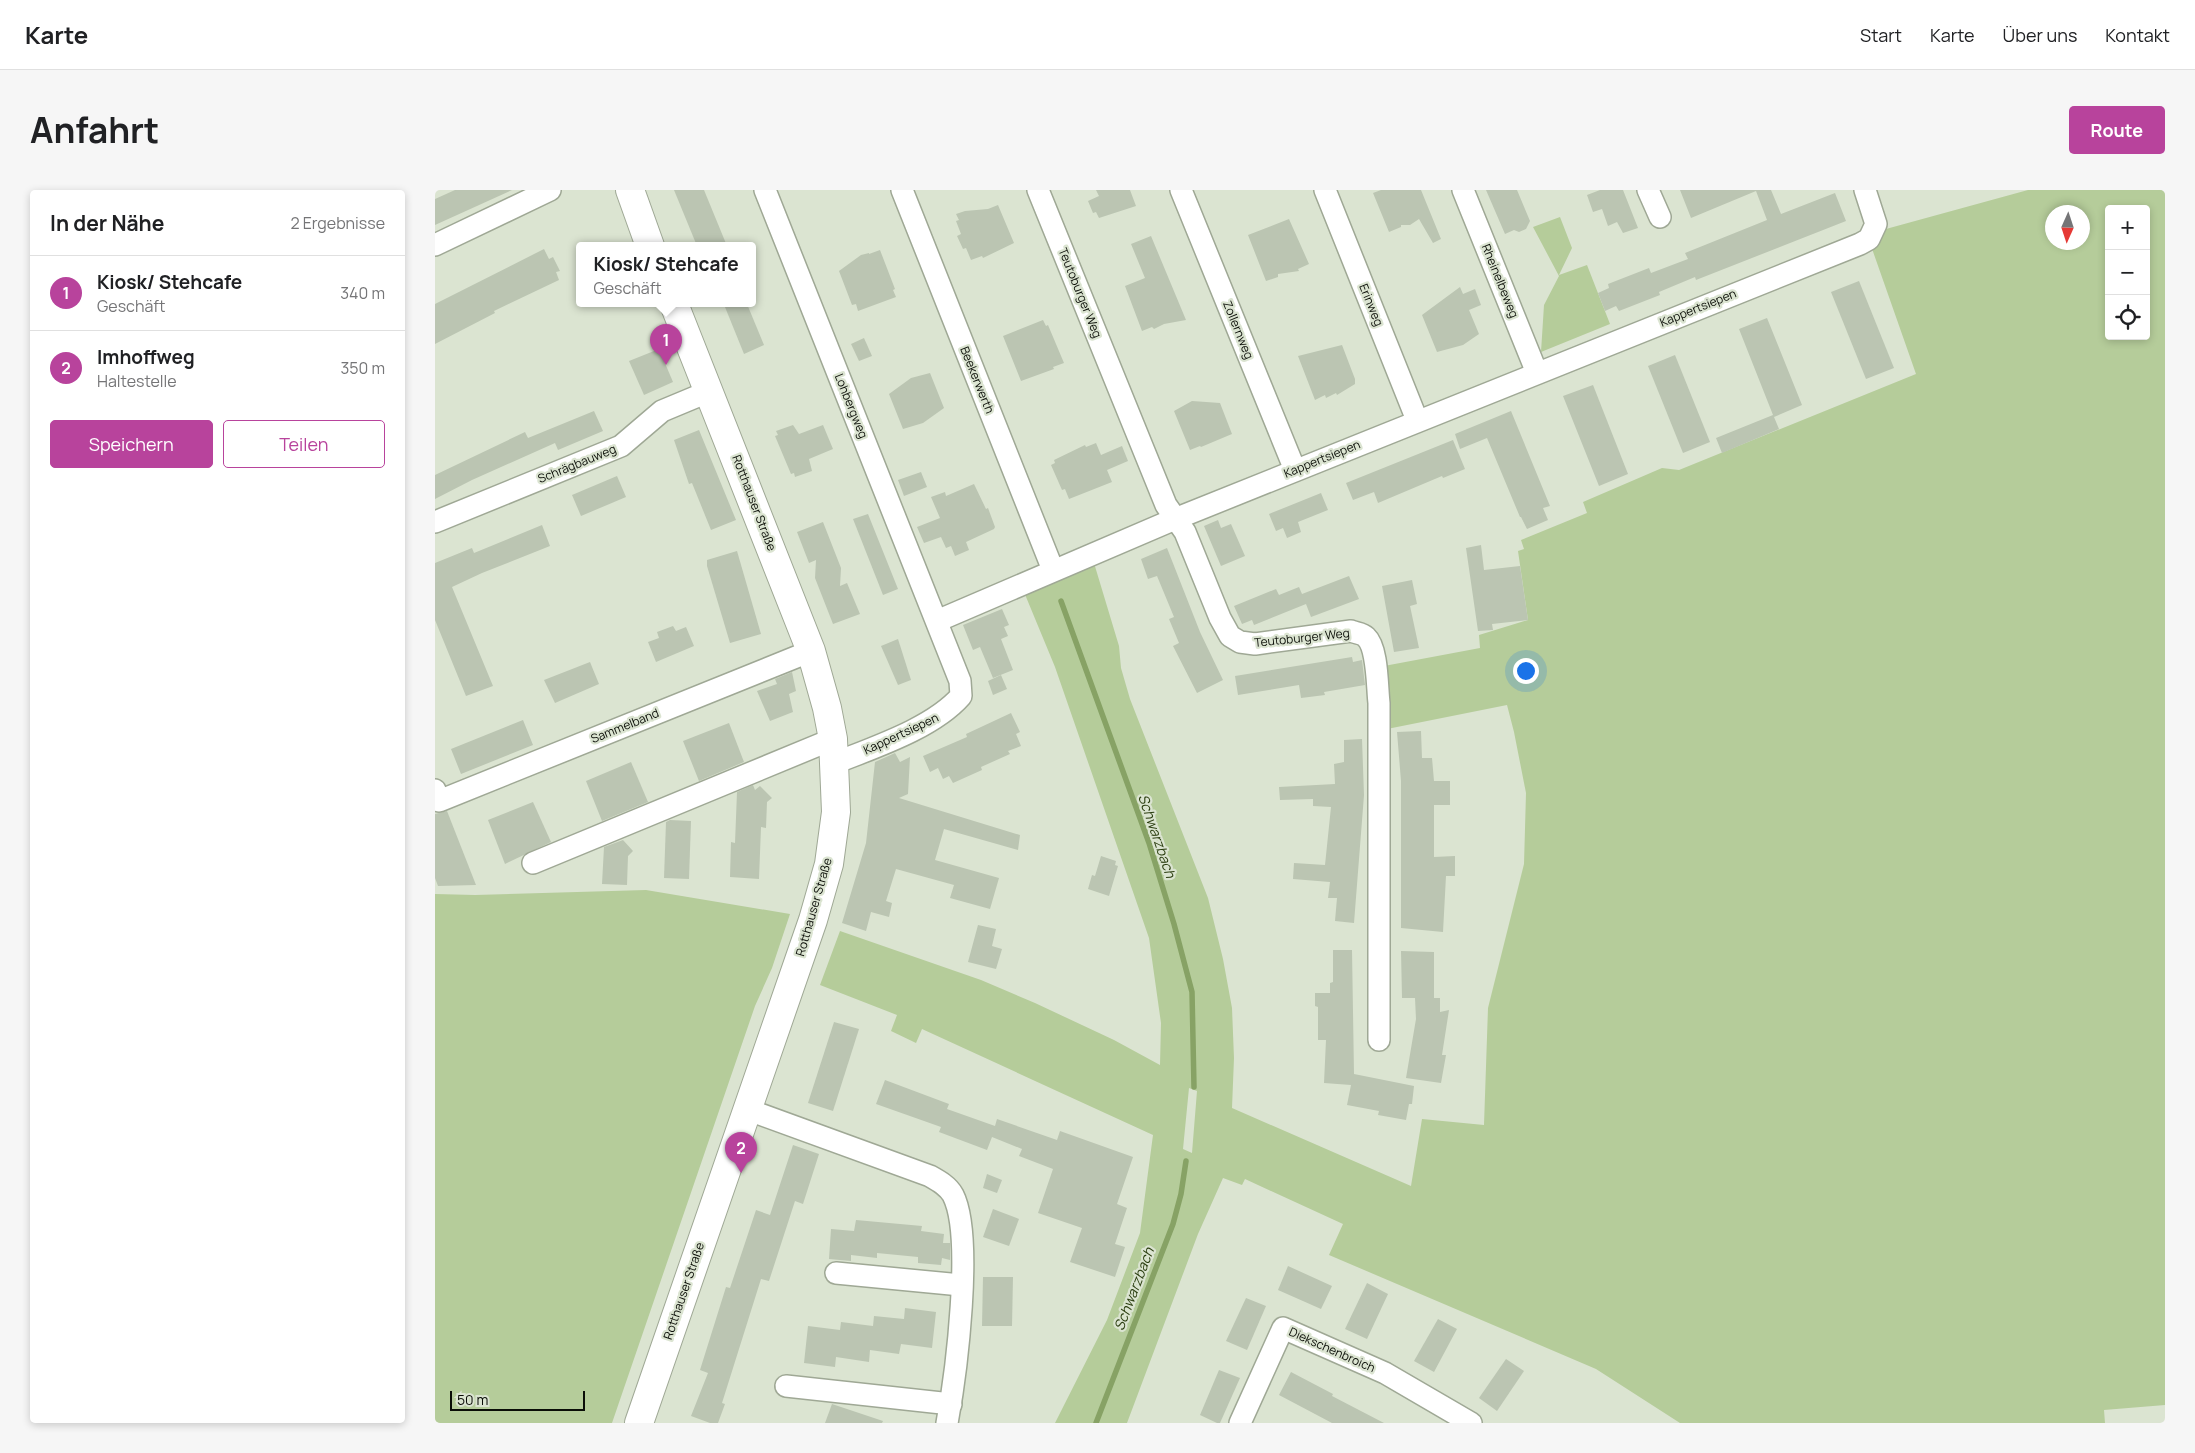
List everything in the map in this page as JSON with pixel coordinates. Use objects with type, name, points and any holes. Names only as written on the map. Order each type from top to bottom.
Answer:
[{"type":"main road","points":[[630,190],[649,242]]},
{"type":"main road","name":"Rotthauser Straße","points":[[639,1423],[808,933],[829,864],[836,812],[834,751],[811,651],[675,307]]},
{"type":"street","points":[[435,245],[550,190]]},
{"type":"street","name":"Lohbergweg","points":[[765,190],[937,621]]},
{"type":"street","name":"Beekerwerth","points":[[902,190],[1053,570]]},
{"type":"street","name":"Teutoburger Weg","points":[[1038,190],[1166,506],[1185,532],[1229,636],[1240,642],[1255,644],[1351,631],[1365,636],[1369,642],[1374,659],[1379,703],[1379,1040]]},
{"type":"street","name":"Zollernweg","points":[[1181,190],[1295,470]]},
{"type":"street","name":"Erinweg","points":[[1325,190],[1417,420]]},
{"type":"street","name":"Rheinelbeweg","points":[[1463,190],[1537,373]]},
{"type":"street","points":[[1648,190],[1660,216]]},
{"type":"street","name":"Kappertsiepen","points":[[834,751],[932,721],[951,708],[961,696],[960,681],[937,621],[1175,518],[1869,239],[1876,224],[1865,190]]},
{"type":"street","name":"Schrägbauweg","points":[[435,522],[621,446],[662,411],[710,391]]},
{"type":"street","name":"Sammelband","points":[[437,796],[811,651]]},
{"type":"street","points":[[533,863],[834,751]]},
{"type":"street","points":[[746,1109],[930,1176],[947,1187],[953,1196],[961,1220],[961,1285],[958,1346],[949,1414],[786,1386]]},
{"type":"street","points":[[836,1273],[961,1285]]},
{"type":"street","name":"Diekschenbroich","points":[[1240,1423],[1283,1328],[1385,1373],[1471,1423]]},
{"type":"green space","points":[[2028,190],[2165,190],[2165,1405],[2104,1410],[2105,1423],[1680,1423],[1596,1369],[1329,1255],[1343,1224],[1245,1179],[1242,1185],[1223,1178],[1198,1234],[1127,1423],[1055,1423],[1107,1320],[1140,1233],[1153,1135],[922,1029],[916,1043],[891,1031],[897,1015],[820,985],[840,931],[981,980],[1114,1040],[1160,1065],[1161,1023],[1149,938],[1055,667],[1024,592],[1094,563],[1119,646],[1121,668],[1130,699],[1208,898],[1223,959],[1232,1008],[1234,1058],[1232,1108],[1411,1186],[1422,1119],[1484,1125],[1488,1008],[1524,864],[1526,793],[1507,705],[1387,729],[1384,666],[1480,648],[1479,635],[1528,620],[1518,551],[1524,549],[1521,540],[1587,513],[1583,502],[1662,468],[1679,470],[1916,374],[1870,243],[1875,232]],"holes":[[[1189,1088],[1197,1091],[1192,1153],[1183,1149]]]},
{"type":"green space","points":[[1560,217],[1572,248],[1559,275],[1587,265],[1610,324],[1541,352],[1544,305],[1559,276],[1533,227]]},
{"type":"green space","points":[[646,890],[790,914],[772,968],[755,1006],[612,1423],[435,1423],[435,894],[475,895]]},
{"type":"building","points":[[455,190],[512,190],[435,225],[435,199]]},
{"type":"building","points":[[674,190],[704,190],[725,242],[695,242]]},
{"type":"building","points":[[1096,190],[1130,190],[1136,206],[1099,218],[1096,212],[1093,213],[1088,201],[1099,196]]},
{"type":"building","points":[[1381,190],[1421,190],[1441,239],[1433,243],[1419,219],[1410,225],[1401,225],[1401,227],[1389,232],[1373,193]]},
{"type":"building","points":[[1486,190],[1517,190],[1530,221],[1526,229],[1519,232],[1514,230],[1505,234]]},
{"type":"building","points":[[1600,190],[1623,190],[1638,228],[1623,233],[1617,222],[1608,226],[1602,209],[1593,212],[1587,195]]},
{"type":"building","points":[[1680,190],[1771,190],[1781,214],[1835,193],[1846,221],[1696,280],[1695,277],[1659,292],[1660,295],[1619,311],[1616,306],[1605,311],[1598,293],[1609,288],[1608,284],[1649,268],[1651,273],[1688,259],[1685,253],[1767,220],[1756,191],[1691,218]]},
{"type":"building","points":[[998,205],[1014,243],[983,258],[982,256],[971,260],[966,248],[963,249],[957,236],[961,234],[956,221],[959,220],[956,214],[965,211],[988,209]]},
{"type":"building","points":[[1289,219],[1309,264],[1298,269],[1299,271],[1278,274],[1278,277],[1266,281],[1248,235]]},
{"type":"building","points":[[1151,236],[1186,320],[1142,331],[1125,286],[1145,278],[1131,244]]},
{"type":"building","points":[[544,249],[549,259],[553,257],[560,271],[556,272],[559,280],[494,311],[495,313],[435,344],[435,304]]},
{"type":"building","points":[[880,250],[895,289],[893,290],[896,297],[858,311],[856,304],[852,305],[839,271],[861,255]]},
{"type":"building","points":[[1859,281],[1894,368],[1866,379],[1831,292]]},
{"type":"building","points":[[1460,287],[1463,294],[1475,289],[1481,305],[1469,310],[1479,334],[1463,345],[1437,352],[1422,315]]},
{"type":"building","points":[[725,307],[748,307],[764,345],[744,354]]},
{"type":"building","points":[[1767,318],[1802,405],[1774,417],[1779,429],[1722,453],[1716,438],[1773,415],[1739,329]]},
{"type":"building","points":[[1043,320],[1046,326],[1048,325],[1064,363],[1053,367],[1054,369],[1021,381],[1003,336]]},
{"type":"building","points":[[864,338],[872,356],[859,361],[851,344]]},
{"type":"building","points":[[1342,345],[1355,379],[1355,384],[1337,395],[1336,393],[1326,398],[1325,395],[1315,400],[1298,356]]},
{"type":"building","points":[[659,349],[673,382],[644,395],[629,361]]},
{"type":"building","points":[[1675,355],[1710,442],[1683,453],[1648,366]]},
{"type":"building","points":[[930,373],[944,408],[923,423],[903,429],[889,394],[911,378]]},
{"type":"building","points":[[1593,385],[1628,474],[1599,486],[1563,396]]},
{"type":"building","points":[[1192,401],[1220,403],[1232,434],[1190,450],[1174,411]]},
{"type":"building","points":[[594,411],[603,431],[558,450],[555,443],[472,480],[435,499],[435,475],[525,432],[528,438]]},
{"type":"building","points":[[1511,411],[1550,506],[1543,508],[1548,520],[1527,529],[1520,517],[1487,438],[1460,449],[1455,434]]},
{"type":"building","points":[[793,425],[799,434],[823,425],[833,449],[809,459],[812,471],[795,477],[794,473],[791,474],[775,436],[778,435],[776,431]]},
{"type":"building","points":[[699,430],[736,520],[711,530],[692,483],[689,484],[674,440]]},
{"type":"building","points":[[1453,440],[1465,469],[1443,478],[1442,476],[1378,503],[1374,492],[1353,500],[1346,483]]},
{"type":"building","points":[[1096,443],[1101,455],[1122,446],[1128,461],[1107,470],[1112,482],[1069,499],[1065,489],[1062,490],[1051,465],[1055,463],[1054,460],[1085,445],[1086,447]]},
{"type":"building","points":[[921,472],[927,487],[904,496],[898,480]]},
{"type":"building","points":[[617,476],[626,497],[581,516],[572,495]]},
{"type":"building","points":[[974,484],[986,509],[988,508],[995,527],[994,529],[966,542],[969,550],[955,556],[951,546],[946,548],[941,537],[924,543],[917,527],[940,518],[931,497],[945,492],[946,496]]},
{"type":"building","points":[[1321,493],[1328,510],[1298,522],[1301,532],[1287,538],[1283,528],[1276,531],[1269,514]]},
{"type":"building","points":[[868,514],[898,589],[883,595],[853,519]]},
{"type":"building","points":[[1218,520],[1221,528],[1231,524],[1245,556],[1221,566],[1204,526]]},
{"type":"building","points":[[823,522],[841,568],[840,586],[847,583],[860,614],[833,624],[815,578],[816,560],[809,563],[797,532]]},
{"type":"building","points":[[542,525],[550,546],[452,587],[493,686],[466,696],[435,620],[435,563],[472,548],[474,553]]},
{"type":"building","points":[[1481,545],[1484,570],[1520,566],[1528,620],[1492,624],[1493,630],[1478,631],[1466,548]]},
{"type":"building","points":[[1167,548],[1200,632],[1223,680],[1197,693],[1173,646],[1179,643],[1169,619],[1174,617],[1157,576],[1148,579],[1141,559]]},
{"type":"building","points":[[737,551],[761,634],[730,643],[707,566],[707,560]]},
{"type":"building","points":[[1349,576],[1359,599],[1311,617],[1306,604],[1254,625],[1252,620],[1242,624],[1234,606],[1276,589],[1279,595],[1299,587],[1302,594]]},
{"type":"building","points":[[1412,580],[1417,604],[1410,606],[1419,648],[1394,652],[1382,586]]},
{"type":"building","points":[[1002,609],[1009,625],[1004,627],[1008,636],[1001,639],[1013,670],[993,678],[980,647],[973,650],[963,625]]},
{"type":"building","points":[[673,626],[676,631],[686,627],[694,646],[656,662],[648,642],[659,638],[657,632]]},
{"type":"building","points":[[898,639],[911,680],[898,685],[881,646]]},
{"type":"building","points":[[1352,657],[1353,662],[1362,660],[1365,685],[1324,692],[1325,695],[1301,698],[1299,685],[1238,695],[1235,676]]},
{"type":"building","points":[[590,662],[599,684],[555,703],[544,680]]},
{"type":"building","points":[[792,672],[796,691],[789,694],[793,712],[770,721],[757,691],[777,684],[775,679]]},
{"type":"building","points":[[1001,675],[1007,689],[993,695],[988,681]]},
{"type":"building","points":[[1011,713],[1020,732],[1016,734],[1021,746],[1008,751],[1010,754],[981,767],[982,770],[953,783],[949,776],[943,779],[938,768],[930,772],[923,756],[967,737],[966,734]]},
{"type":"building","points":[[523,720],[533,745],[461,774],[451,749]]},
{"type":"building","points":[[729,723],[744,762],[699,781],[683,741]]},
{"type":"building","points":[[1421,731],[1422,758],[1432,758],[1434,781],[1450,781],[1450,805],[1434,805],[1434,857],[1455,856],[1455,876],[1446,876],[1443,932],[1401,928],[1401,781],[1397,732]]},
{"type":"building","points":[[1362,739],[1364,795],[1354,923],[1335,921],[1337,898],[1328,898],[1330,882],[1293,879],[1294,863],[1325,865],[1331,807],[1313,806],[1313,799],[1280,800],[1279,787],[1335,784],[1334,764],[1344,762],[1344,740]]},
{"type":"building","points":[[895,753],[900,762],[910,757],[908,794],[899,798],[1020,835],[1018,850],[944,829],[935,860],[999,878],[990,909],[950,898],[954,885],[896,869],[886,901],[892,903],[889,917],[871,912],[866,931],[842,923],[866,843],[875,762]]},
{"type":"building","points":[[631,762],[648,802],[602,821],[586,781]]},
{"type":"building","points":[[753,785],[755,790],[760,786],[772,798],[767,802],[766,828],[761,827],[759,879],[730,877],[731,842],[735,843],[737,792]]},
{"type":"building","points":[[533,802],[551,842],[505,864],[488,820]]},
{"type":"building","points":[[447,811],[476,885],[438,886],[435,878],[435,814]]},
{"type":"building","points":[[670,820],[691,821],[689,879],[664,878],[666,822]]},
{"type":"building","points":[[623,840],[633,851],[628,856],[627,885],[602,884],[604,847]]},
{"type":"building","points":[[1101,856],[1116,861],[1115,865],[1118,866],[1109,896],[1088,889],[1092,875],[1095,876]]},
{"type":"building","points":[[978,925],[996,929],[992,946],[1002,949],[996,969],[968,962]]},
{"type":"building","points":[[1333,950],[1352,950],[1354,1074],[1414,1086],[1412,1104],[1409,1104],[1406,1120],[1378,1115],[1379,1111],[1347,1105],[1351,1085],[1324,1083],[1326,1040],[1318,1040],[1318,1007],[1315,1006],[1315,993],[1330,993],[1330,983],[1333,982]]},
{"type":"building","points":[[1401,951],[1434,952],[1434,998],[1440,998],[1440,1012],[1449,1010],[1442,1055],[1446,1055],[1441,1083],[1406,1078],[1416,1019],[1415,998],[1402,998]]},
{"type":"building","points":[[834,1022],[859,1029],[833,1111],[808,1103]]},
{"type":"building","points":[[885,1080],[949,1104],[947,1109],[995,1126],[997,1119],[1057,1140],[1060,1131],[1133,1157],[1117,1204],[1127,1208],[1115,1244],[1125,1247],[1115,1277],[1070,1262],[1082,1228],[1038,1213],[1053,1169],[1019,1156],[1022,1149],[992,1137],[987,1150],[939,1132],[941,1127],[876,1104]]},
{"type":"building","points":[[793,1145],[819,1154],[803,1204],[795,1201],[769,1281],[761,1279],[722,1403],[725,1404],[718,1423],[710,1423],[691,1416],[708,1373],[700,1370],[726,1287],[730,1288],[756,1210],[770,1215]]},
{"type":"building","points":[[987,1174],[1002,1180],[997,1193],[983,1188]]},
{"type":"building","points":[[993,1209],[1019,1219],[1009,1246],[983,1237]]},
{"type":"building","points":[[856,1220],[922,1226],[921,1231],[944,1234],[943,1243],[950,1243],[950,1260],[942,1258],[941,1265],[918,1263],[918,1257],[877,1253],[877,1258],[851,1255],[851,1261],[829,1259],[831,1229],[854,1231]]},
{"type":"building","points":[[1288,1266],[1332,1286],[1321,1309],[1278,1290]]},
{"type":"building","points":[[983,1277],[1013,1277],[1012,1326],[982,1326]]},
{"type":"building","points":[[1367,1283],[1388,1294],[1367,1339],[1345,1329]]},
{"type":"building","points":[[1246,1298],[1266,1306],[1247,1350],[1226,1341]]},
{"type":"building","points":[[905,1308],[936,1312],[932,1348],[901,1344],[899,1354],[870,1350],[869,1362],[836,1357],[835,1367],[804,1363],[808,1326],[840,1330],[841,1322],[873,1326],[874,1316],[904,1319]]},
{"type":"building","points":[[1438,1319],[1457,1329],[1434,1372],[1414,1361]]},
{"type":"building","points":[[1506,1359],[1524,1371],[1497,1411],[1479,1398]]},
{"type":"building","points":[[1219,1370],[1240,1378],[1220,1423],[1217,1423],[1200,1415]]},
{"type":"building","points":[[1291,1372],[1384,1423],[1332,1423],[1279,1395]]},
{"type":"building","points":[[832,1404],[883,1421],[882,1423],[825,1423]]},
{"type":"waterway","name":"Schwarzbach","points":[[1061,601],[1149,843],[1174,924],[1192,992],[1194,1087]]},
{"type":"waterway","name":"Schwarzbach","points":[[1096,1423],[1173,1224],[1181,1194],[1186,1161]]},
{"type":"place","name":"Kiosk/ Stehcafe","points":[[666,365]]},
{"type":"place","name":"Imhoffweg","points":[[741,1173]]}]
